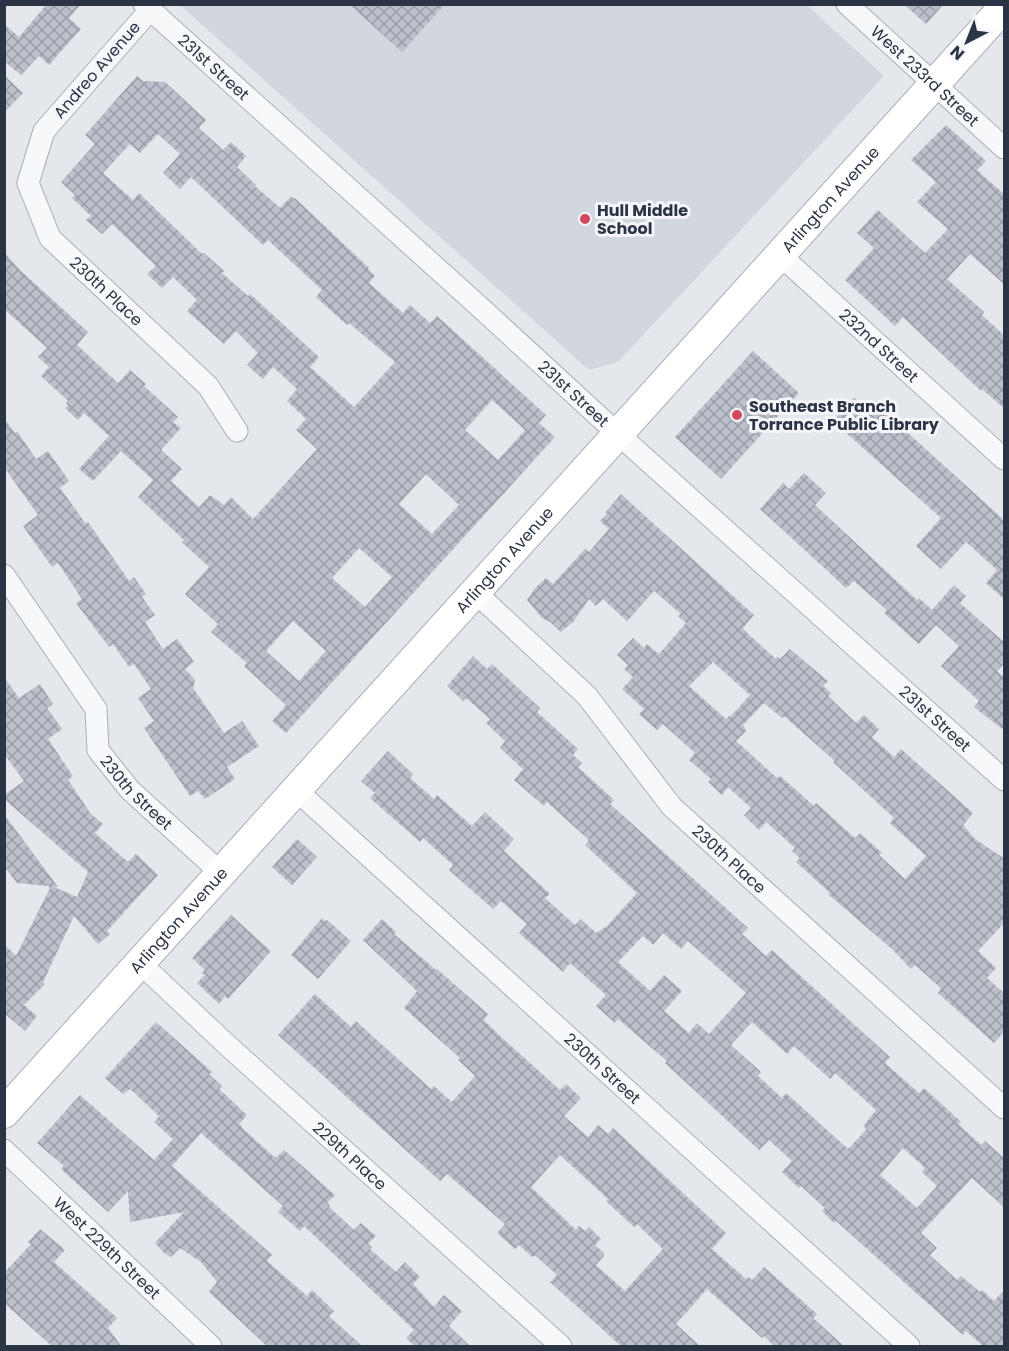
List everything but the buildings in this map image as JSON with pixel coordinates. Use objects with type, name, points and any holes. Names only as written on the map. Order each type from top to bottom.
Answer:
[{"type":"main road","name":"Arlington Avenue","points":[[4,1113],[1005,7]]},
{"type":"street","name":"West 233rd Street","points":[[847,4],[1005,147]]},
{"type":"street","name":"Andreo Avenue","points":[[44,131],[147,7]]},
{"type":"street","name":"231st Street","points":[[147,7],[483,309],[618,434],[1005,780]]},
{"type":"street","name":"230th Place","points":[[44,131],[28,183],[50,238],[208,386],[237,431]]},
{"type":"street","name":"232nd Street","points":[[780,255],[1005,459]]},
{"type":"street","name":"230th Street","points":[[4,575],[96,709],[98,750],[130,790],[221,873]]},
{"type":"street","name":"230th Place","points":[[476,592],[586,696],[672,807],[1005,1108]]},
{"type":"street","name":"230th Street","points":[[296,790],[909,1347]]},
{"type":"street","name":"229th Place","points":[[140,963],[226,1044],[561,1347]]},
{"type":"street","name":"West 229th Street","points":[[4,1150],[211,1347]]},
{"type":"shaded area","name":"Hull Middle School","points":[[180,5],[807,5],[884,76],[618,362],[589,370]]},
{"type":"place","name":"Hull Middle School","points":[[585,219]]},
{"type":"place","name":"Southeast Branch Torrance Public Library","points":[[737,415]]}]
